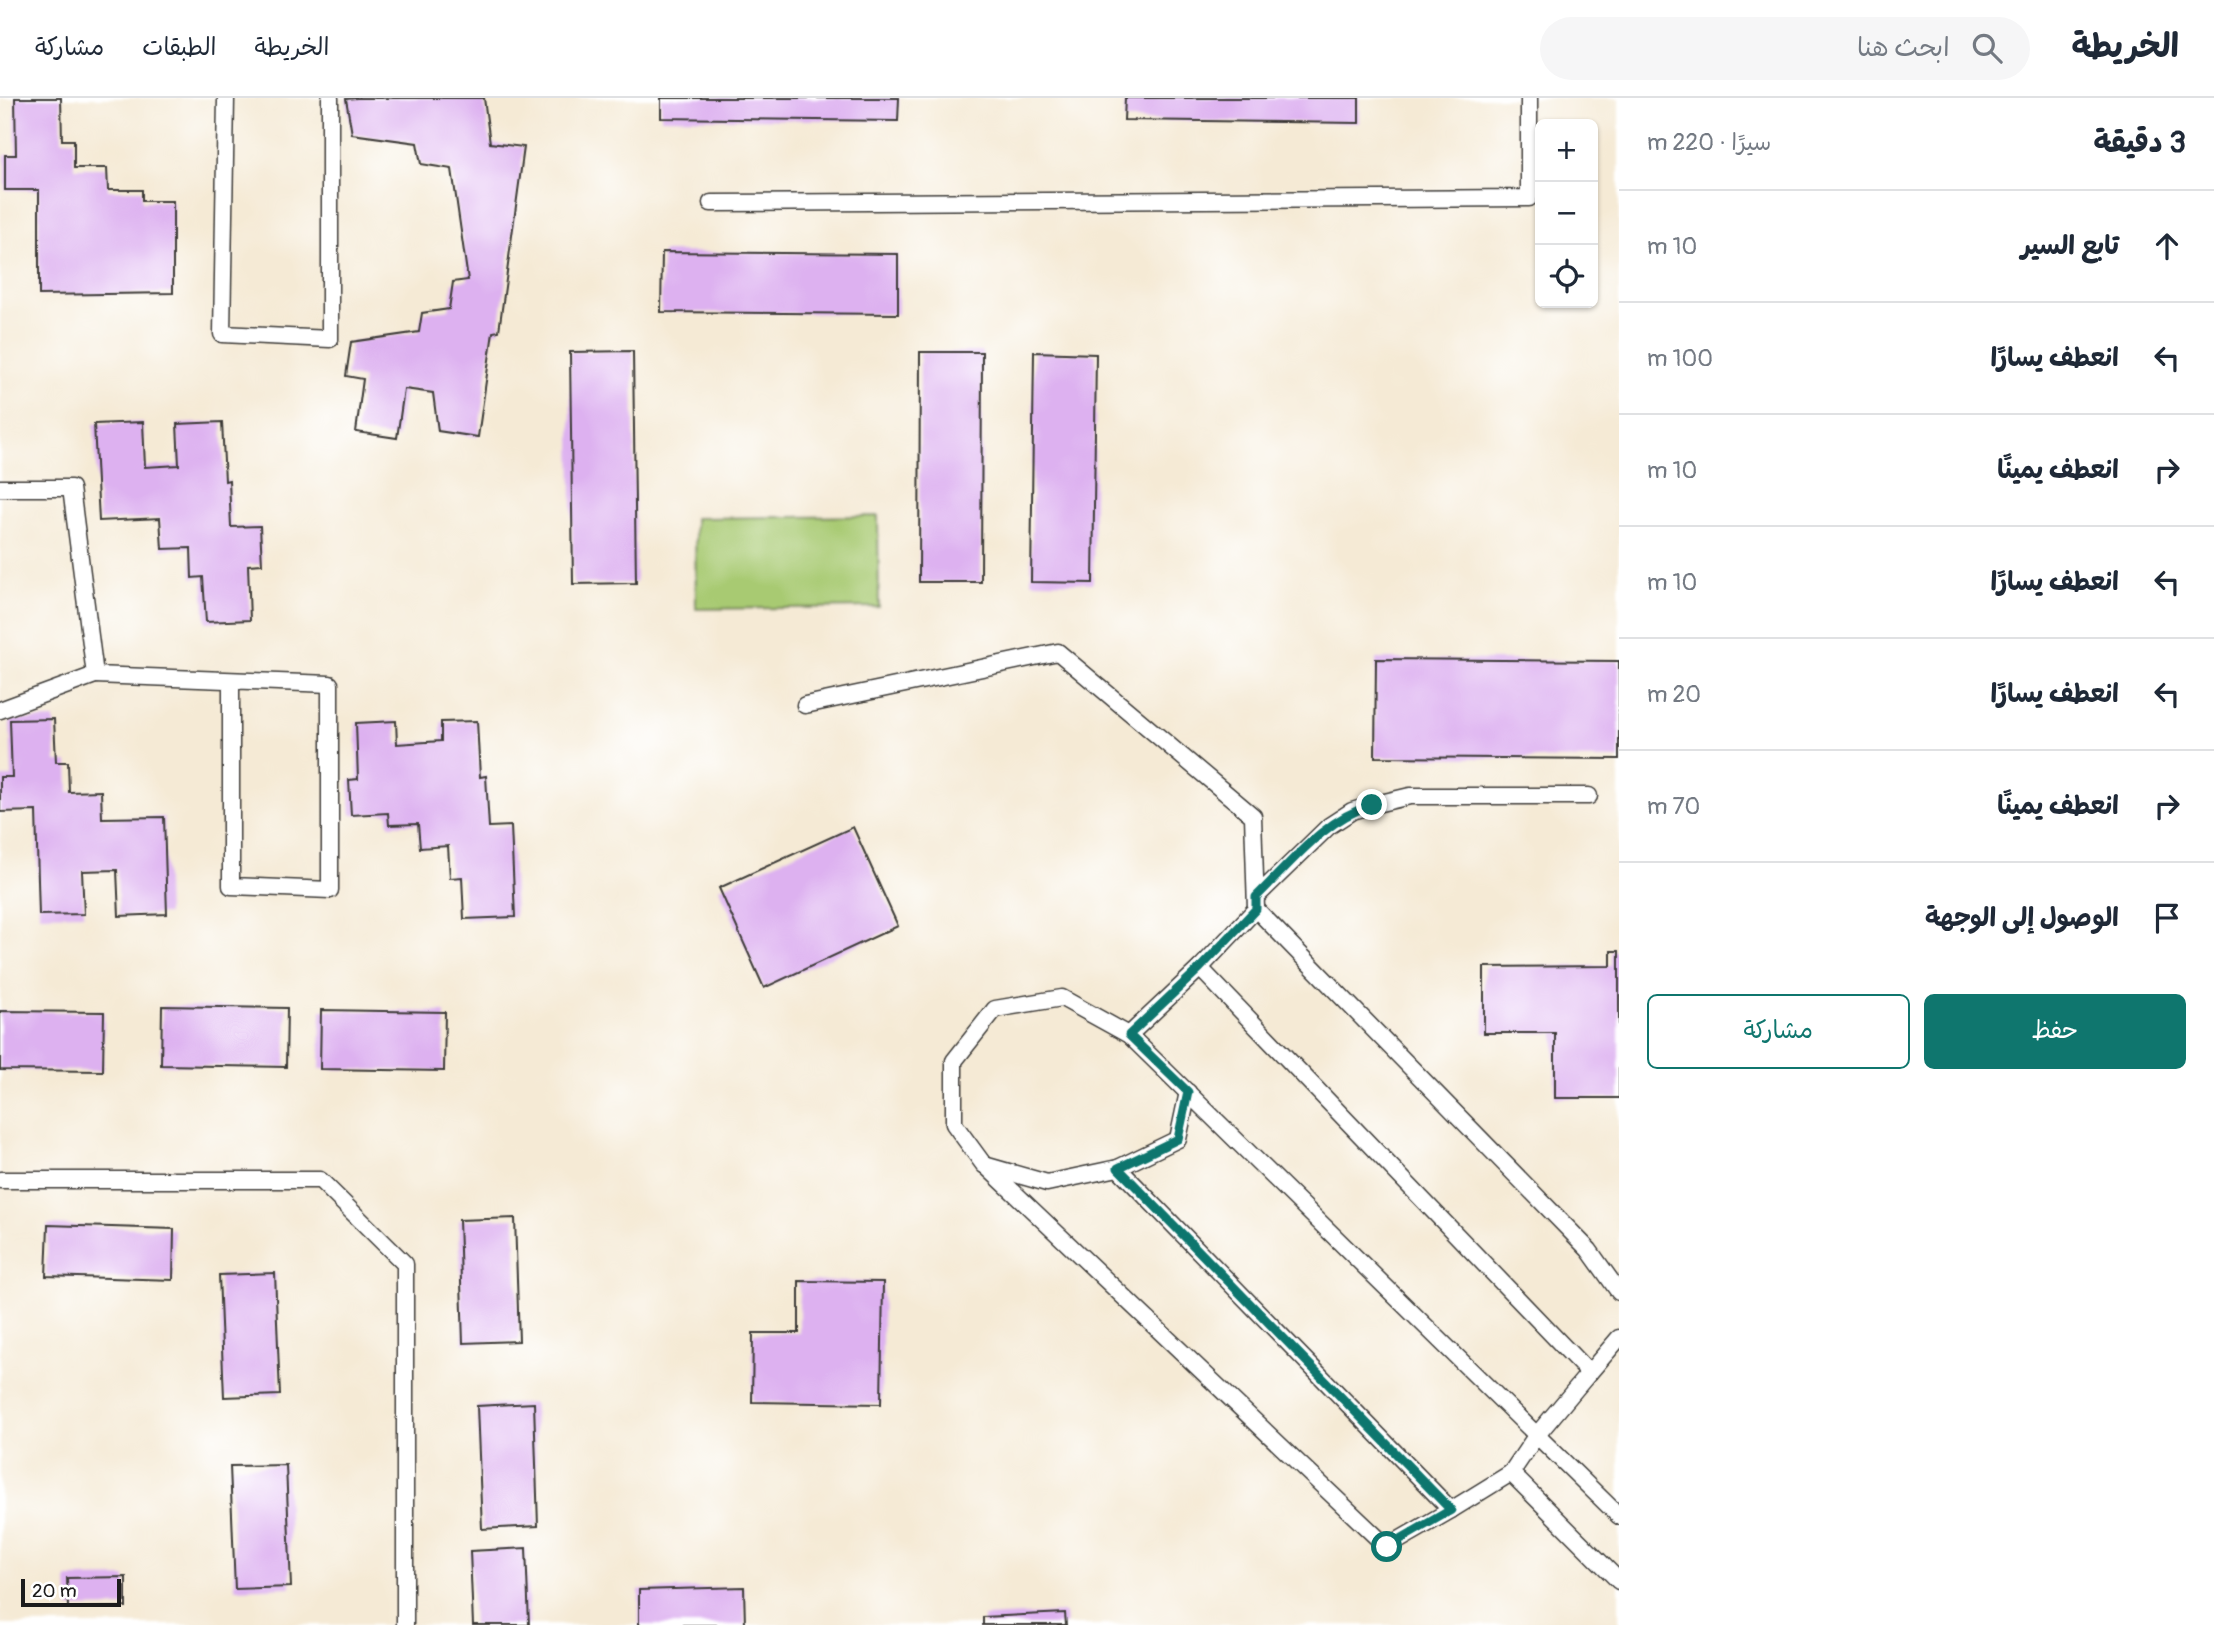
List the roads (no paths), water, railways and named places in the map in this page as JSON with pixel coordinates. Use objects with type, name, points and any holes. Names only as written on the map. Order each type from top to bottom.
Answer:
[{"type":"lane","points":[[226,98],[222,334],[330,339],[330,98]]},
{"type":"lane","points":[[711,203],[1529,198],[1529,98]]},
{"type":"lane","points":[[0,488],[71,488],[95,675]]},
{"type":"lane","points":[[805,705],[1058,652],[1253,816],[1256,903],[1589,1250],[1619,1292]]},
{"type":"lane","points":[[0,710],[95,675],[330,684],[330,890],[231,886],[231,681]]},
{"type":"lane","points":[[1129,1035],[1200,968],[1256,903],[1329,826],[1352,811],[1410,796],[1589,796]]},
{"type":"lane","points":[[1200,968],[1589,1373]]},
{"type":"lane","points":[[1619,1338],[1536,1436],[1511,1473],[1387,1547],[984,1165],[954,1124],[954,1061],[995,1009],[1062,998],[1129,1035],[1536,1436],[1619,1516]]},
{"type":"lane","points":[[984,1165],[1047,1183],[1118,1168],[1178,1139],[1188,1092]]},
{"type":"lane","points":[[1118,1168],[1451,1510]]},
{"type":"lane","points":[[0,1180],[320,1180],[405,1264],[405,1625]]},
{"type":"lane","points":[[1511,1473],[1619,1581]]}]
